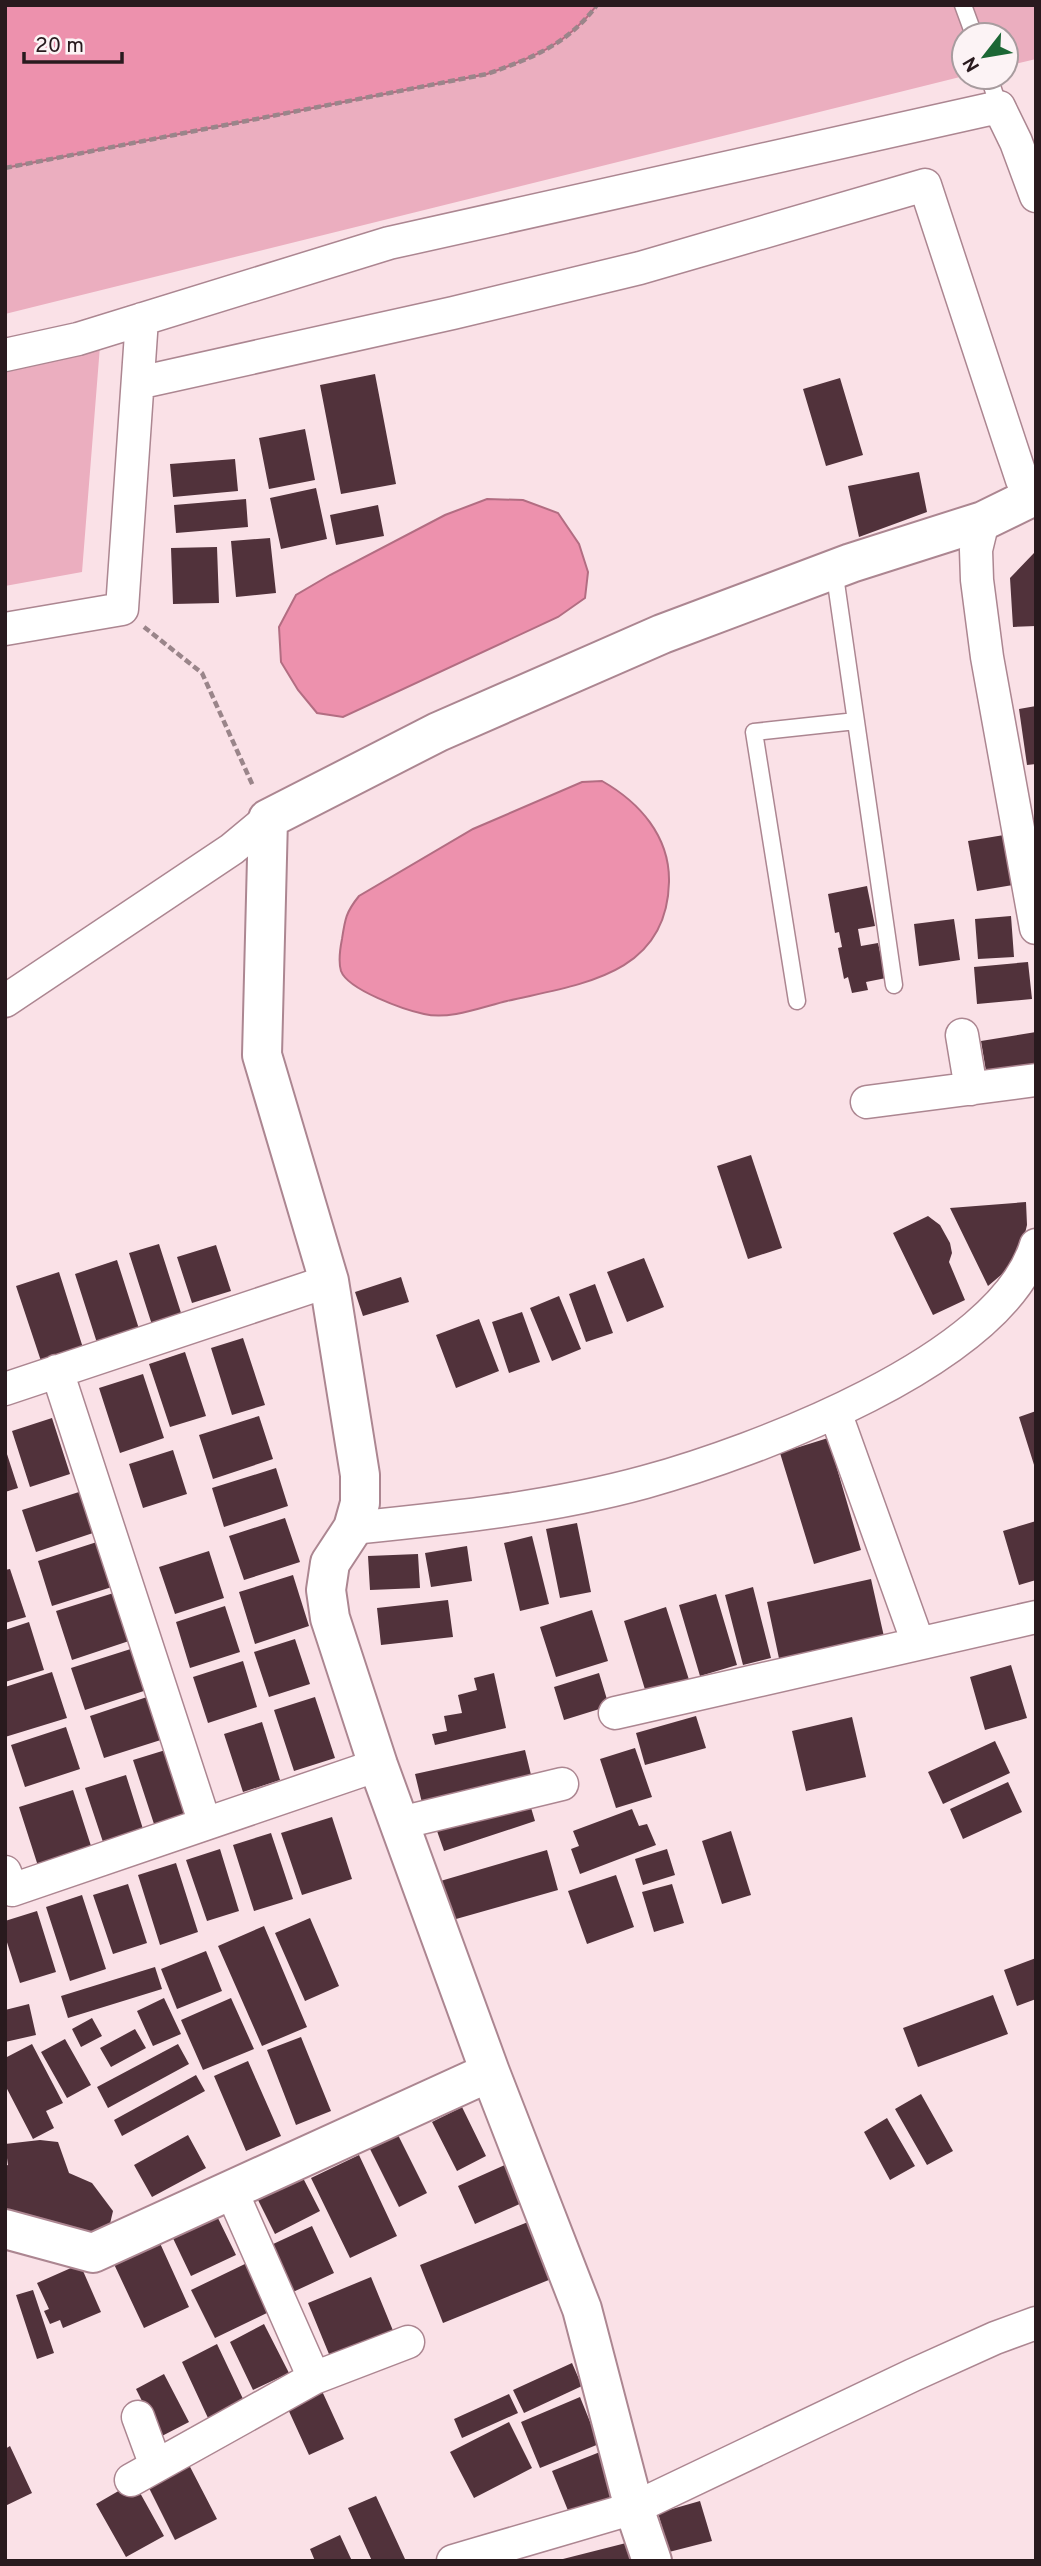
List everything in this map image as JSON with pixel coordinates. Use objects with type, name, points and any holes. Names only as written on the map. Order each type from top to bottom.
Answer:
[{"type":"street","points":[[5,355],[78,339],[389,243],[999,107],[1016,142],[1036,196]]},
{"type":"street","points":[[5,1001],[232,849],[268,819],[438,732],[531,689],[662,634],[834,569],[984,521],[1031,482],[925,185],[640,268],[453,313],[138,383]]},
{"type":"street","points":[[5,629],[122,610],[142,319]]},
{"type":"street","points":[[984,521],[975,550],[977,580],[987,657],[1036,928]]},
{"type":"street","points":[[268,819],[262,1055],[329,1282],[360,1475],[360,1503],[353,1528],[330,1563],[326,1590],[330,1618],[378,1765],[490,2072],[582,2309],[634,2508],[652,2561]]},
{"type":"street","points":[[962,1035],[971,1089]]},
{"type":"street","points":[[867,1102],[1036,1080]]},
{"type":"street","points":[[353,1528],[454,1518],[573,1499],[645,1482],[723,1456],[835,1412],[910,1374],[963,1337],[992,1312],[1017,1283],[1036,1245]]},
{"type":"street","points":[[5,1389],[329,1282]]},
{"type":"street","points":[[57,1371],[205,1824]]},
{"type":"street","points":[[835,1412],[918,1643]]},
{"type":"street","points":[[615,1713],[1036,1617]]},
{"type":"street","points":[[5,1872],[12,1890],[378,1765]]},
{"type":"street","points":[[400,1823],[562,1784]]},
{"type":"street","points":[[5,2229],[93,2253],[490,2072]]},
{"type":"street","points":[[231,2190],[314,2378]]},
{"type":"street","points":[[453,2561],[634,2508],[925,2370],[995,2338],[1036,2323]]},
{"type":"street","points":[[138,2417],[144,2473],[314,2378],[408,2342]]},
{"type":"lane","points":[[994,91],[999,107]]},
{"type":"lane","points":[[834,569],[894,985]]},
{"type":"lane","points":[[797,1001],[754,732],[856,721]]},
{"type":"path","points":[[5,168],[487,74],[534,57],[568,36],[597,5]]},
{"type":"path","points":[[122,610],[202,673],[268,819]]},
{"type":"shaded area","points":[[5,5],[1036,5],[1036,59],[1020,63],[1020,21],[950,21],[950,79],[5,314]]},
{"type":"shaded area","points":[[5,5],[597,5],[586,19],[561,40],[534,56],[487,74],[5,168]]},
{"type":"shaded area","points":[[100,346],[82,572],[5,586],[5,370]]},
{"type":"shaded area","points":[[487,499],[523,500],[558,513],[579,544],[588,572],[585,598],[558,617],[343,717],[317,713],[298,690],[281,662],[279,627],[296,595],[445,515]]},
{"type":"shaded area","points":[[602,781],[628,799],[650,822],[658,835],[668,865],[669,882],[664,913],[653,938],[636,956],[615,970],[590,981],[444,1015],[424,1014],[391,1004],[365,992],[346,978],[341,971],[339,959],[344,926],[351,907],[359,896],[473,829],[582,782]]},
{"type":"building","points":[[375,374],[396,484],[341,494],[320,385]]},
{"type":"building","points":[[840,378],[863,455],[826,466],[803,389]]},
{"type":"building","points":[[305,429],[315,480],[269,489],[259,438]]},
{"type":"building","points":[[235,459],[238,491],[173,497],[170,464]]},
{"type":"building","points":[[919,472],[927,512],[859,537],[848,486]]},
{"type":"building","points":[[316,488],[327,539],[281,549],[270,498]]},
{"type":"building","points":[[246,499],[248,527],[176,533],[174,505]]},
{"type":"building","points":[[378,505],[384,536],[336,545],[330,515]]},
{"type":"building","points":[[270,538],[276,593],[236,597],[231,541]]},
{"type":"building","points":[[217,547],[219,603],[173,604],[171,548]]},
{"type":"building","points":[[1034,553],[1036,626],[1013,627],[1010,578]]},
{"type":"building","points":[[1036,706],[1036,764],[1027,765],[1019,709]]},
{"type":"building","points":[[1004,835],[1013,885],[977,891],[968,841]]},
{"type":"building","points":[[867,886],[875,926],[858,929],[861,946],[878,943],[886,978],[866,982],[868,990],[852,993],[848,977],[844,979],[838,948],[842,947],[839,932],[835,933],[828,894]]},
{"type":"building","points":[[1011,916],[1014,957],[978,959],[975,919]]},
{"type":"building","points":[[954,919],[960,960],[919,966],[914,924]]},
{"type":"building","points":[[1028,962],[1032,999],[977,1004],[974,967]]},
{"type":"building","points":[[1036,1032],[1036,1075],[988,1083],[981,1041]]},
{"type":"building","points":[[751,1155],[782,1248],[748,1259],[717,1166]]},
{"type":"building","points":[[1026,1202],[1027,1225],[1022,1246],[1007,1270],[988,1286],[950,1208]]},
{"type":"building","points":[[928,1216],[940,1225],[950,1243],[952,1253],[949,1262],[965,1300],[933,1315],[893,1233]]},
{"type":"building","points":[[159,1244],[183,1319],[153,1328],[129,1253]]},
{"type":"building","points":[[216,1245],[231,1291],[192,1303],[177,1257]]},
{"type":"building","points":[[644,1258],[664,1307],[627,1322],[607,1272]]},
{"type":"building","points":[[117,1260],[140,1332],[98,1346],[75,1274]]},
{"type":"building","points":[[59,1272],[84,1351],[42,1364],[16,1286]]},
{"type":"building","points":[[401,1277],[409,1302],[363,1316],[355,1292]]},
{"type":"building","points":[[595,1284],[613,1333],[586,1342],[569,1294]]},
{"type":"building","points":[[559,1296],[581,1349],[552,1361],[530,1308]]},
{"type":"building","points":[[522,1312],[540,1362],[509,1373],[492,1322]]},
{"type":"building","points":[[479,1319],[499,1371],[456,1388],[436,1335]]},
{"type":"building","points":[[243,1338],[265,1405],[232,1415],[211,1348]]},
{"type":"building","points":[[185,1352],[206,1416],[170,1427],[149,1364]]},
{"type":"building","points":[[143,1374],[164,1438],[120,1453],[99,1388]]},
{"type":"building","points":[[1036,1411],[1036,1468],[1035,1468],[1019,1417]]},
{"type":"building","points":[[259,1416],[273,1459],[213,1479],[199,1435]]},
{"type":"building","points":[[52,1418],[70,1474],[30,1487],[12,1431]]},
{"type":"building","points":[[828,1438],[861,1550],[814,1564],[780,1453]]},
{"type":"building","points":[[5,1448],[18,1488],[5,1492]]},
{"type":"building","points":[[173,1450],[187,1494],[143,1508],[129,1464]]},
{"type":"building","points":[[276,1468],[288,1506],[224,1527],[212,1488]]},
{"type":"building","points":[[79,1492],[93,1533],[36,1552],[22,1510]]},
{"type":"building","points":[[285,1518],[300,1562],[244,1580],[229,1536]]},
{"type":"building","points":[[1036,1521],[1036,1580],[1019,1585],[1003,1531]]},
{"type":"building","points":[[577,1523],[591,1592],[560,1598],[546,1529]]},
{"type":"building","points":[[532,1536],[549,1604],[520,1611],[504,1543]]},
{"type":"building","points":[[100,1541],[115,1586],[52,1606],[38,1561]]},
{"type":"building","points":[[467,1546],[472,1581],[431,1587],[425,1553]]},
{"type":"building","points":[[209,1551],[224,1598],[175,1614],[159,1567]]},
{"type":"building","points":[[418,1554],[420,1588],[370,1590],[368,1556]]},
{"type":"building","points":[[10,1569],[26,1617],[5,1623],[5,1570]]},
{"type":"building","points":[[293,1575],[309,1626],[255,1644],[239,1592]]},
{"type":"building","points":[[871,1579],[885,1641],[780,1663],[767,1602]]},
{"type":"building","points":[[753,1587],[771,1658],[743,1665],[725,1595]]},
{"type":"building","points":[[120,1591],[135,1639],[72,1660],[56,1611]]},
{"type":"building","points":[[716,1594],[737,1665],[700,1676],[679,1605]]},
{"type":"building","points":[[448,1600],[453,1637],[381,1645],[377,1608]]},
{"type":"building","points":[[225,1606],[240,1652],[190,1668],[176,1622]]},
{"type":"building","points":[[666,1607],[690,1683],[647,1696],[624,1621]]},
{"type":"building","points":[[592,1610],[608,1661],[556,1677],[540,1627]]},
{"type":"building","points":[[29,1622],[44,1670],[5,1682],[5,1630]]},
{"type":"building","points":[[295,1639],[310,1684],[269,1697],[254,1652]]},
{"type":"building","points":[[137,1647],[150,1689],[85,1710],[71,1668]]},
{"type":"building","points":[[243,1661],[257,1707],[208,1723],[193,1677]]},
{"type":"building","points":[[1011,1665],[1027,1718],[985,1730],[970,1677]]},
{"type":"building","points":[[52,1672],[67,1718],[5,1737],[5,1687]]},
{"type":"building","points":[[494,1673],[506,1728],[435,1745],[432,1734],[447,1731],[444,1716],[462,1713],[458,1695],[477,1690],[474,1678]]},
{"type":"building","points":[[599,1673],[609,1706],[564,1720],[554,1687]]},
{"type":"building","points":[[153,1695],[167,1738],[104,1758],[90,1716]]},
{"type":"building","points":[[315,1697],[335,1758],[294,1771],[274,1710]]},
{"type":"building","points":[[696,1716],[706,1748],[645,1765],[636,1733]]},
{"type":"building","points":[[852,1717],[866,1777],[806,1791],[792,1731]]},
{"type":"building","points":[[262,1722],[280,1780],[243,1792],[224,1734]]},
{"type":"building","points":[[66,1727],[80,1769],[25,1787],[11,1745]]},
{"type":"building","points":[[995,1741],[1010,1773],[943,1804],[928,1772]]},
{"type":"building","points":[[172,1748],[193,1812],[154,1824],[133,1760]]},
{"type":"building","points":[[635,1748],[652,1797],[616,1808],[600,1759]]},
{"type":"building","points":[[525,1750],[533,1783],[423,1807],[415,1774]]},
{"type":"building","points":[[126,1775],[143,1829],[103,1842],[85,1788]]},
{"type":"building","points":[[1008,1782],[1022,1812],[963,1839],[950,1809]]},
{"type":"building","points":[[73,1790],[92,1849],[38,1866],[19,1807]]},
{"type":"building","points":[[529,1801],[535,1821],[444,1851],[437,1831]]},
{"type":"building","points":[[632,1809],[639,1826],[647,1824],[656,1845],[580,1874],[571,1849],[579,1846],[573,1831]]},
{"type":"building","points":[[332,1817],[352,1879],[302,1895],[281,1833]]},
{"type":"building","points":[[731,1831],[751,1895],[722,1904],[702,1841]]},
{"type":"building","points":[[271,1833],[293,1899],[254,1911],[233,1845]]},
{"type":"building","points":[[220,1849],[239,1911],[207,1921],[186,1860]]},
{"type":"building","points":[[667,1849],[675,1875],[643,1885],[635,1859]]},
{"type":"building","points":[[547,1850],[558,1890],[449,1921],[437,1882]]},
{"type":"building","points":[[176,1863],[198,1932],[160,1945],[138,1875]]},
{"type":"building","points":[[616,1875],[634,1927],[587,1944],[568,1891]]},
{"type":"building","points":[[128,1884],[147,1943],[113,1954],[93,1895]]},
{"type":"building","points":[[672,1884],[684,1923],[654,1932],[642,1892]]},
{"type":"building","points":[[82,1895],[106,1969],[70,1981],[46,1907]]},
{"type":"building","points":[[37,1911],[56,1972],[20,1983],[5,1936],[5,1921]]},
{"type":"building","points":[[310,1918],[339,1986],[305,2001],[275,1933]]},
{"type":"building","points":[[264,1926],[307,2027],[262,2046],[218,1946]]},
{"type":"building","points":[[206,1951],[222,1991],[177,2009],[161,1969]]},
{"type":"building","points":[[1036,1958],[1036,1999],[1017,2006],[1004,1970]]},
{"type":"building","points":[[155,1967],[162,1989],[68,2018],[61,1996]]},
{"type":"building","points":[[993,1995],[1008,2034],[918,2067],[903,2028]]},
{"type":"building","points":[[164,1998],[181,2034],[153,2046],[137,2011]]},
{"type":"building","points":[[231,1998],[254,2049],[203,2070],[181,2020]]},
{"type":"building","points":[[29,2004],[36,2035],[5,2042],[5,2010]]},
{"type":"building","points":[[92,2018],[102,2036],[81,2047],[72,2029]]},
{"type":"building","points":[[135,2029],[146,2048],[111,2067],[100,2048]]},
{"type":"building","points":[[301,2037],[331,2111],[296,2125],[267,2050]]},
{"type":"building","points":[[65,2039],[91,2085],[67,2098],[41,2052]]},
{"type":"building","points":[[32,2044],[63,2103],[46,2111],[54,2128],[33,2139],[5,2085],[5,2058]]},
{"type":"building","points":[[178,2044],[189,2064],[108,2108],[97,2087]]},
{"type":"building","points":[[248,2061],[281,2136],[246,2151],[214,2076]]},
{"type":"building","points":[[196,2075],[205,2091],[122,2136],[114,2120]]},
{"type":"building","points":[[921,2094],[953,2151],[927,2165],[895,2109]]},
{"type":"building","points":[[462,2107],[486,2156],[457,2171],[432,2122]]},
{"type":"building","points":[[887,2118],[915,2166],[890,2180],[864,2132]]},
{"type":"building","points":[[396,2131],[427,2193],[399,2207],[368,2145]]},
{"type":"building","points":[[188,2135],[206,2168],[152,2197],[134,2165]]},
{"type":"building","points":[[40,2140],[58,2142],[69,2173],[92,2183],[113,2211],[109,2228],[77,2234],[5,2221],[5,2166],[8,2165],[5,2144]]},
{"type":"building","points":[[359,2155],[397,2236],[350,2258],[311,2178]]},
{"type":"building","points":[[507,2164],[524,2202],[475,2224],[458,2186]]},
{"type":"building","points":[[302,2176],[320,2211],[275,2234],[257,2198]]},
{"type":"building","points":[[214,2210],[236,2255],[191,2276],[170,2232]]},
{"type":"building","points":[[538,2218],[561,2275],[443,2323],[420,2265]]},
{"type":"building","points":[[312,2226],[334,2273],[293,2292],[271,2245]]},
{"type":"building","points":[[159,2241],[189,2307],[144,2328],[113,2262]]},
{"type":"building","points":[[247,2263],[271,2311],[215,2338],[191,2290]]},
{"type":"building","points":[[80,2264],[101,2312],[63,2328],[60,2320],[50,2324],[44,2311],[49,2309],[37,2283]]},
{"type":"building","points":[[371,2277],[394,2333],[331,2359],[308,2303]]},
{"type":"building","points":[[33,2290],[54,2353],[37,2359],[16,2295]]},
{"type":"building","points":[[264,2324],[289,2373],[253,2390],[230,2342]]},
{"type":"building","points":[[217,2344],[244,2401],[208,2418],[182,2362]]},
{"type":"building","points":[[572,2363],[582,2386],[524,2413],[513,2390]]},
{"type":"building","points":[[164,2374],[189,2422],[160,2437],[136,2389]]},
{"type":"building","points":[[322,2391],[344,2439],[309,2455],[287,2407]]},
{"type":"building","points":[[509,2394],[518,2413],[462,2438],[454,2419]]},
{"type":"building","points":[[580,2397],[599,2444],[540,2468],[521,2422]]},
{"type":"building","points":[[509,2422],[532,2468],[474,2498],[450,2452]]},
{"type":"building","points":[[10,2446],[32,2493],[5,2506],[5,2449]]},
{"type":"building","points":[[605,2450],[624,2497],[571,2518],[552,2471]]},
{"type":"building","points":[[186,2459],[217,2519],[175,2540],[145,2480]]},
{"type":"building","points":[[134,2482],[164,2536],[126,2557],[96,2504]]},
{"type":"building","points":[[376,2496],[405,2559],[372,2561],[348,2508]]},
{"type":"building","points":[[700,2501],[712,2541],[669,2552],[658,2513]]},
{"type":"building","points":[[340,2535],[352,2561],[315,2561],[310,2549]]},
{"type":"building","points":[[630,2542],[635,2561],[559,2561],[559,2560]]}]
